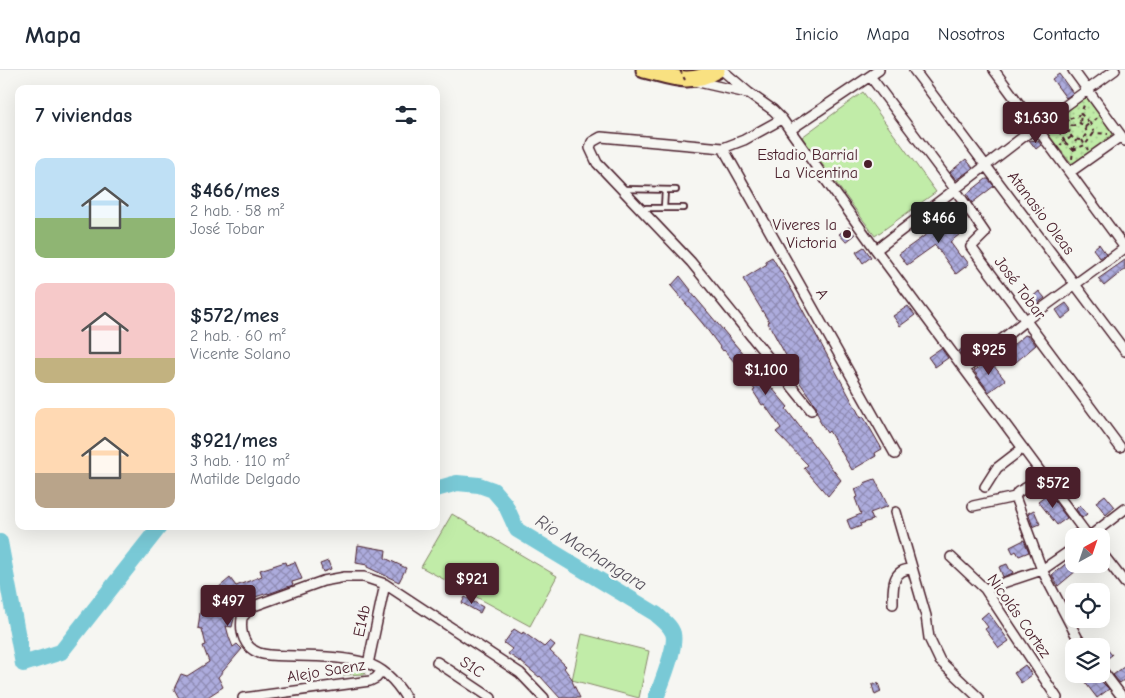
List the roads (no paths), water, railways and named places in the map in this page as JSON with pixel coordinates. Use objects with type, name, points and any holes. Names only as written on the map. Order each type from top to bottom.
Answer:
[{"type":"main road","points":[[644,70],[685,77],[708,75],[717,70]]},
{"type":"street","points":[[722,70],[782,119],[964,370],[1083,528]]},
{"type":"street","points":[[790,130],[879,70]]},
{"type":"street","name":"Atanasio Oleas","points":[[914,70],[1125,351]]},
{"type":"street","points":[[964,370],[1026,320],[1125,248],[1071,170],[994,70]]},
{"type":"street","points":[[1071,170],[1121,137],[1087,94],[1073,70]]},
{"type":"street","points":[[876,250],[986,166],[1087,94],[1115,70]]},
{"type":"street","name":"José Tobar","points":[[870,76],[955,189],[985,233],[971,247],[1120,447]]},
{"type":"street","points":[[685,77],[750,93]]},
{"type":"street","points":[[782,119],[744,140],[723,148],[601,137],[592,142],[590,148],[597,163],[691,262],[811,410]]},
{"type":"street","name":"A","points":[[723,148],[895,454]]},
{"type":"street","points":[[985,487],[997,468],[1023,448]]},
{"type":"street","points":[[973,506],[1015,497],[1018,492],[1044,478]]},
{"type":"street","points":[[1015,497],[1042,570],[1077,638]]},
{"type":"street","points":[[1100,528],[1125,510]]},
{"type":"street","points":[[896,512],[926,616],[929,638],[940,661],[979,698]]},
{"type":"street","points":[[985,589],[1042,570],[1065,554]]},
{"type":"street","name":"Nicolás Cortez","points":[[951,557],[985,589],[1057,698]]},
{"type":"street","points":[[1110,563],[1125,582]]},
{"type":"street","points":[[893,604],[893,582],[906,569],[912,570]]},
{"type":"street","points":[[406,698],[398,685],[382,671],[368,664],[339,658],[273,655],[258,652],[248,645],[242,636],[242,618],[251,607],[323,580],[364,577],[385,584],[520,674],[544,698]]},
{"type":"street","name":"E14b","points":[[368,664],[385,584]]},
{"type":"street","name":"S1C","points":[[437,662],[491,698]]},
{"type":"street","name":"Alejo Saenz","points":[[243,698],[370,681],[376,678],[382,671]]},
{"type":"street","points":[[1110,680],[1122,695]]},
{"type":"lane","points":[[622,189],[676,190]]},
{"type":"lane","points":[[664,190],[664,208]]},
{"type":"lane","points":[[646,208],[684,208]]},
{"type":"waterway","name":"Rio Machangara","points":[[440,488],[457,483],[479,485],[493,490],[505,504],[517,530],[656,614],[665,622],[674,636],[669,663],[656,698]]},
{"type":"waterway","name":"Rio Machangara","points":[[0,542],[23,664],[61,652],[157,530]]},
{"type":"place","name":"Estadio Barrial La Vicentina","points":[[868,164]]},
{"type":"place","name":"Viveres la Victoria","points":[[847,234]]}]
